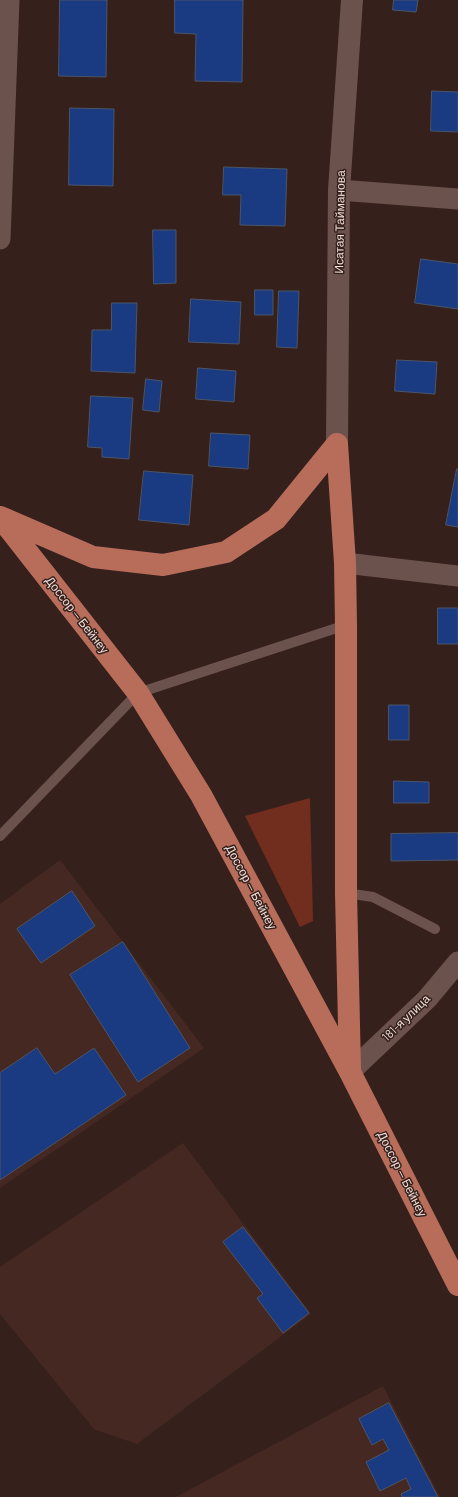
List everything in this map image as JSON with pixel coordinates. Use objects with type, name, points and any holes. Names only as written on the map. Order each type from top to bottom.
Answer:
[{"type":"highway","points":[[0,517],[93,557],[162,564],[226,552],[276,519],[337,444]]},
{"type":"highway","points":[[337,444],[346,625],[346,893],[350,1072]]},
{"type":"highway","name":"Доссор — Бейнеу","points":[[0,517],[138,693],[201,794],[350,1072],[458,1285]]},
{"type":"street","points":[[0,239],[9,0]]},
{"type":"street","name":"Исатая Тайманова","points":[[337,444],[339,190],[352,0]]},
{"type":"street","points":[[339,190],[458,199]]},
{"type":"street","points":[[344,563],[458,576]]},
{"type":"street","name":"181-я улица","points":[[350,1072],[427,999],[458,962]]},
{"type":"lane","points":[[0,836],[138,693],[346,625]]},
{"type":"lane","points":[[346,893],[373,897],[435,929]]},
{"type":"shaded area","points":[[310,798],[313,921],[300,927],[245,816]]},
{"type":"shaded area","points":[[60,860],[204,1048],[0,1188],[0,904]]},
{"type":"shaded area","points":[[183,1143],[311,1314],[137,1444],[94,1429],[0,1314],[0,1267]]},
{"type":"shaded area","points":[[383,1386],[440,1497],[176,1497]]},
{"type":"building","points":[[60,0],[107,0],[106,77],[59,76]]},
{"type":"building","points":[[175,0],[243,0],[242,82],[195,81],[196,34],[175,33]]},
{"type":"building","points":[[394,0],[418,0],[416,12],[393,10]]},
{"type":"building","points":[[432,91],[458,92],[458,132],[431,131]]},
{"type":"building","points":[[70,108],[114,109],[113,186],[69,185]]},
{"type":"building","points":[[224,167],[287,169],[285,226],[240,225],[241,195],[223,195]]},
{"type":"building","points":[[153,230],[176,230],[176,283],[154,284]]},
{"type":"building","points":[[421,259],[458,264],[458,309],[415,303]]},
{"type":"building","points":[[255,290],[273,290],[273,315],[255,315]]},
{"type":"building","points":[[279,291],[299,291],[297,348],[277,347]]},
{"type":"building","points":[[191,299],[241,302],[239,344],[189,342]]},
{"type":"building","points":[[112,303],[137,303],[135,373],[91,371],[92,330],[111,330]]},
{"type":"building","points":[[397,360],[437,362],[435,394],[395,391]]},
{"type":"building","points":[[198,368],[236,371],[234,402],[196,399]]},
{"type":"building","points":[[146,379],[162,381],[159,412],[143,410]]},
{"type":"building","points":[[91,396],[133,398],[129,459],[102,457],[102,448],[88,447]]},
{"type":"building","points":[[211,433],[250,435],[248,469],[209,466]]},
{"type":"building","points":[[458,469],[458,527],[446,525]]},
{"type":"building","points":[[144,471],[193,475],[189,525],[139,520]]},
{"type":"building","points":[[438,608],[458,608],[458,644],[438,644]]},
{"type":"building","points":[[389,705],[409,705],[409,740],[389,740]]},
{"type":"building","points":[[394,781],[429,782],[429,803],[394,803]]},
{"type":"building","points":[[458,833],[458,860],[391,861],[391,834]]},
{"type":"building","points":[[72,891],[95,926],[41,963],[17,929]]},
{"type":"building","points":[[123,942],[190,1048],[138,1082],[70,975]]},
{"type":"building","points":[[37,1048],[55,1074],[94,1048],[126,1095],[0,1180],[0,1073]]},
{"type":"building","points":[[243,1227],[309,1313],[283,1333],[257,1298],[263,1294],[223,1242]]},
{"type":"building","points":[[389,1403],[438,1497],[402,1497],[401,1494],[411,1489],[406,1478],[380,1491],[366,1462],[389,1450],[383,1439],[372,1445],[359,1419]]}]
